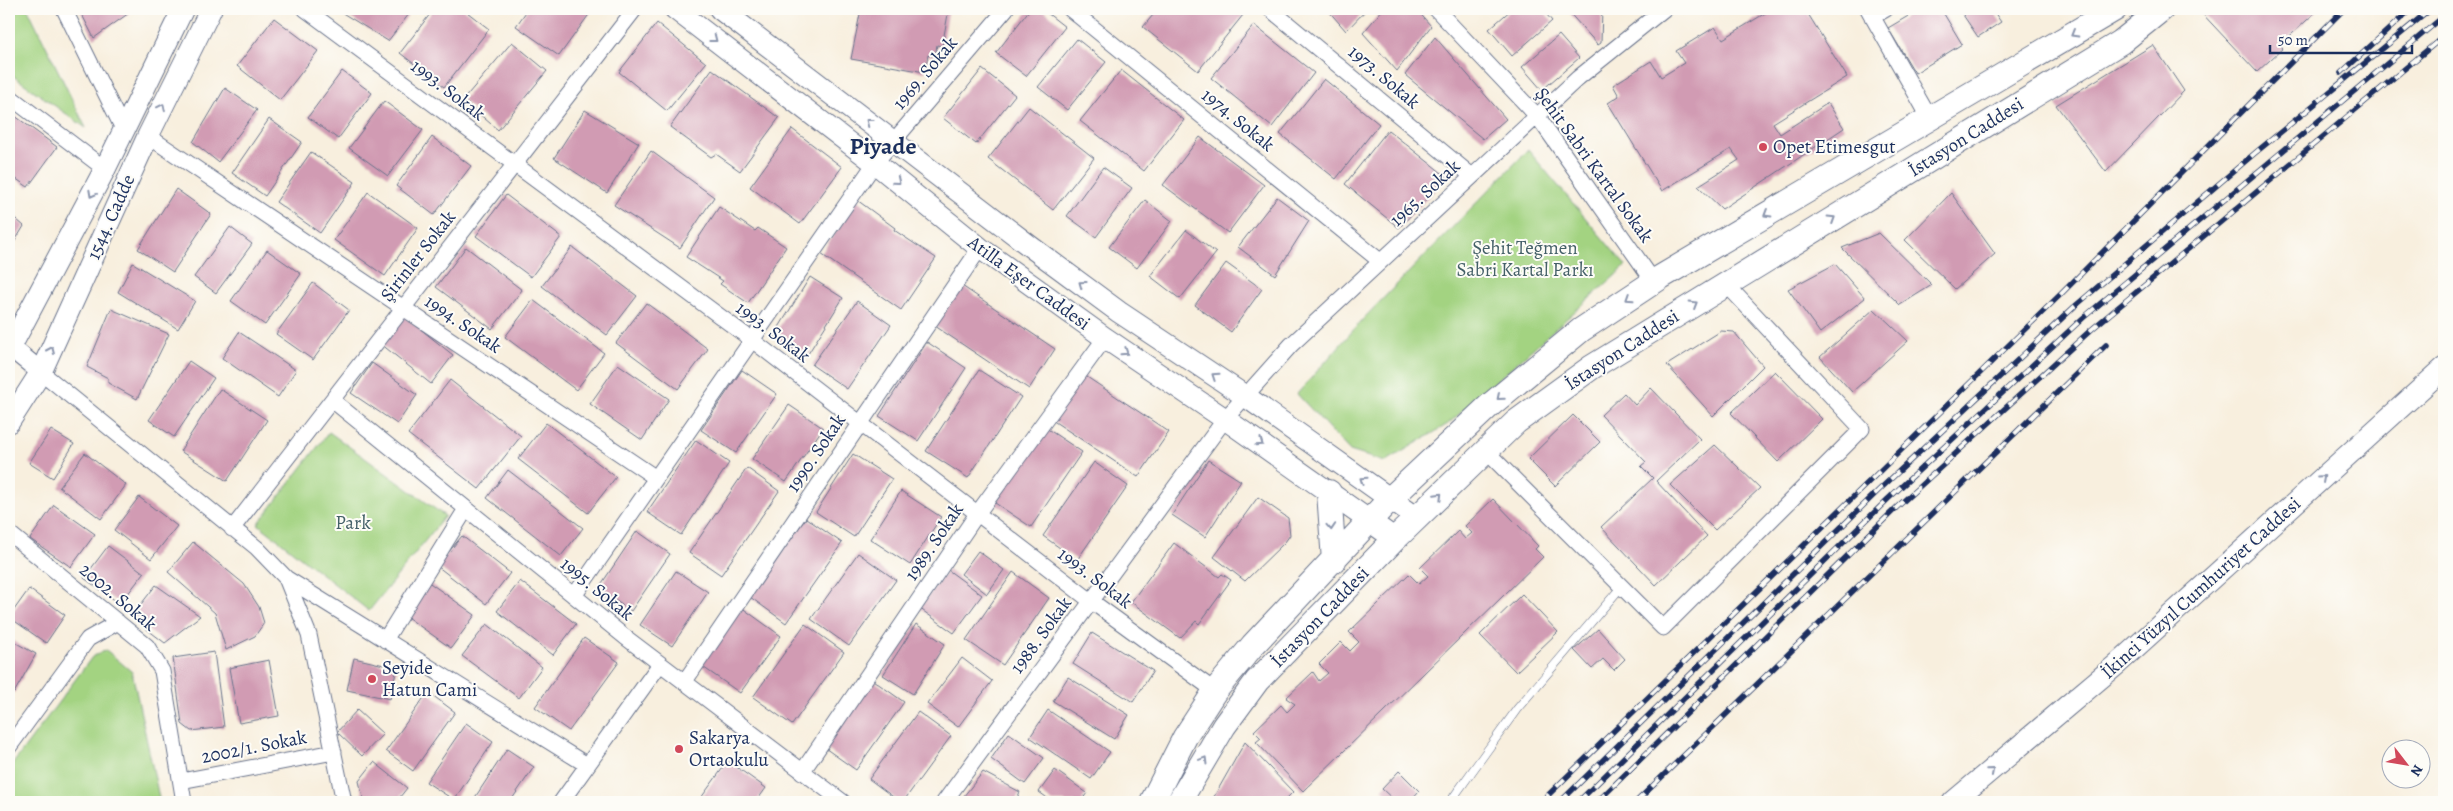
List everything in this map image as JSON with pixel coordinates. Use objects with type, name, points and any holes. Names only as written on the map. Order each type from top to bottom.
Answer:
[{"type":"main road","name":"1544. Cadde","points":[[9,348],[105,169],[183,9]]},
{"type":"main road","name":"1544. Cadde","points":[[9,422],[41,372],[148,136],[211,9]]},
{"type":"main road","name":"Atilla Eşer Caddesi","points":[[675,9],[875,163],[980,248],[1105,338],[1225,419],[1395,539]]},
{"type":"main road","name":"Atilla Eşer Caddesi","points":[[720,9],[1111,306],[1245,396],[1417,518]]},
{"type":"main road","name":"İstasyon Caddesi","points":[[1152,802],[1185,738],[1215,691],[1253,644],[1390,500],[1489,406],[1581,330],[1654,282],[1929,117],[2115,9]]},
{"type":"main road","name":"İstasyon Caddesi","points":[[1179,802],[1224,726],[1257,681],[1395,539],[1516,422],[1592,367],[2121,42],[2162,9]]},
{"type":"main road","name":"İkinci Yüzyıl Cumhuriyet Caddesi","points":[[1953,802],[2116,665],[2444,368]]},
{"type":"main road","points":[[1329,492],[1334,561]]},
{"type":"street","points":[[64,9],[124,131]]},
{"type":"street","name":"1993. Sokak","points":[[305,9],[752,340],[1091,601],[1215,691]]},
{"type":"street","name":"Şirinler Sokak","points":[[232,529],[635,9]]},
{"type":"street","name":"1969. Sokak","points":[[574,596],[875,163],[1006,9]]},
{"type":"street","name":"1974. Sokak","points":[[1070,9],[1380,261]]},
{"type":"street","name":"1973. Sokak","points":[[1270,9],[1472,176]]},
{"type":"street","name":"Şehit Sabri Kartal Sokak","points":[[1436,9],[1538,117],[1654,282]]},
{"type":"street","name":"1965. Sokak","points":[[1225,419],[1291,345],[1380,261],[1648,14],[1664,9]]},
{"type":"street","points":[[1886,9],[1870,13],[1929,117]]},
{"type":"street","points":[[9,96],[105,169]]},
{"type":"street","name":"1994. Sokak","points":[[148,136],[656,478]]},
{"type":"street","name":"1990. Sokak","points":[[685,681],[980,248]]},
{"type":"street","points":[[1486,450],[1663,628],[1862,429],[1726,284]]},
{"type":"street","name":"1989. Sokak","points":[[802,772],[977,514],[1105,338]]},
{"type":"street","points":[[9,348],[257,548],[286,578],[587,765]]},
{"type":"street","name":"1995. Sokak","points":[[332,400],[660,664],[843,802]]},
{"type":"street","name":"1988. Sokak","points":[[944,802],[1225,419]]},
{"type":"street","points":[[385,640],[466,509]]},
{"type":"street","name":"2002. Sokak","points":[[9,532],[147,646],[162,671],[184,802]]},
{"type":"street","points":[[286,578],[309,635],[344,802]]},
{"type":"street","points":[[9,747],[88,640],[118,622]]},
{"type":"street","points":[[561,802],[660,664]]},
{"type":"street","name":"2002/1. Sokak","points":[[181,781],[334,752]]},
{"type":"lane","points":[[1450,802],[1517,710],[1622,586]]},
{"type":"green space","points":[[9,9],[28,9],[86,128],[9,73]]},
{"type":"green space","name":"Şehit Teğmen Sabri Kartal Parkı","points":[[1528,150],[1626,266],[1448,424],[1385,462],[1350,451],[1297,394],[1364,318]]},
{"type":"green space","name":"Park","points":[[329,432],[445,516],[369,611],[258,524]]},
{"type":"green space","points":[[106,650],[132,672],[160,802],[9,802],[9,769],[92,657]]},
{"type":"building","points":[[79,9],[126,9],[129,13],[94,38]]},
{"type":"building","points":[[336,9],[413,9],[388,41]]},
{"type":"building","points":[[434,9],[463,9],[489,29],[444,87],[400,53]]},
{"type":"building","points":[[528,9],[593,9],[559,56],[516,26]]},
{"type":"building","points":[[861,9],[949,9],[942,46],[937,45],[935,56],[928,55],[925,72],[851,59]]},
{"type":"building","points":[[1030,9],[1042,9],[1065,27],[1026,76],[996,53]]},
{"type":"building","points":[[1158,9],[1236,9],[1243,15],[1198,71],[1143,27]]},
{"type":"building","points":[[1327,9],[1367,9],[1346,31]]},
{"type":"building","points":[[1383,9],[1416,9],[1431,26],[1397,71],[1363,33]]},
{"type":"building","points":[[1512,9],[1542,9],[1552,21],[1512,56],[1489,29]]},
{"type":"building","points":[[1566,9],[1602,9],[1601,43],[1598,45]]},
{"type":"building","points":[[1772,9],[1805,9],[1847,77],[1773,123],[1780,134],[1828,103],[1844,128],[1722,209],[1698,186],[1739,160],[1731,149],[1662,191],[1608,103],[1619,96],[1613,85],[1651,61],[1661,77],[1684,63],[1676,51],[1715,27],[1723,39]]},
{"type":"building","points":[[1920,9],[1941,9],[1962,44],[1915,73],[1888,28]]},
{"type":"building","points":[[1959,9],[1992,9],[2001,22],[1978,37]]},
{"type":"building","points":[[2198,9],[2319,9],[2280,45],[2283,48],[2257,72]]},
{"type":"building","points":[[274,18],[318,51],[280,100],[237,66]]},
{"type":"building","points":[[657,23],[706,63],[667,111],[619,72]]},
{"type":"building","points":[[1254,25],[1314,73],[1272,127],[1211,78]]},
{"type":"building","points":[[1559,35],[1579,58],[1542,90],[1522,67]]},
{"type":"building","points":[[1435,37],[1506,119],[1483,139],[1405,75]]},
{"type":"building","points":[[1077,39],[1106,62],[1067,110],[1038,87]]},
{"type":"building","points":[[512,42],[547,71],[498,130],[463,100]]},
{"type":"building","points":[[2153,45],[2184,91],[2106,172],[2056,105]]},
{"type":"building","points":[[712,69],[779,118],[740,171],[716,154],[711,157],[670,127]]},
{"type":"building","points":[[982,69],[1015,95],[976,144],[943,118]]},
{"type":"building","points":[[1121,70],[1184,120],[1144,171],[1080,121]]},
{"type":"building","points":[[342,71],[372,93],[338,139],[308,117]]},
{"type":"building","points":[[1324,79],[1379,124],[1336,179],[1280,134]]},
{"type":"building","points":[[225,88],[257,110],[218,162],[193,142]]},
{"type":"building","points":[[384,101],[423,130],[388,176],[349,148]]},
{"type":"building","points":[[1029,107],[1094,158],[1053,210],[988,159]]},
{"type":"building","points":[[585,110],[639,143],[607,193],[554,158]]},
{"type":"building","points":[[11,113],[57,147],[28,187],[9,174],[9,115]]},
{"type":"building","points":[[269,119],[302,142],[265,196],[232,173]]},
{"type":"building","points":[[792,129],[842,167],[800,224],[750,187]]},
{"type":"building","points":[[1388,130],[1447,177],[1399,228],[1345,184]]},
{"type":"building","points":[[432,137],[471,166],[434,215],[396,186]]},
{"type":"building","points":[[1200,137],[1264,185],[1228,233],[1163,185]]},
{"type":"building","points":[[651,151],[714,197],[680,248],[614,205]]},
{"type":"building","points":[[311,152],[355,182],[320,233],[276,202]]},
{"type":"building","points":[[1103,167],[1132,188],[1096,237],[1067,216]]},
{"type":"building","points":[[176,189],[211,214],[173,272],[138,249]]},
{"type":"building","points":[[368,192],[418,228],[385,276],[334,240]]},
{"type":"building","points":[[1951,193],[1995,254],[1955,289],[1905,240]]},
{"type":"building","points":[[506,195],[561,237],[531,277],[476,236]]},
{"type":"building","points":[[1277,197],[1309,221],[1275,275],[1238,247]]},
{"type":"building","points":[[857,200],[895,228],[894,230],[936,258],[901,310],[821,254]]},
{"type":"building","points":[[1145,200],[1172,221],[1137,268],[1109,247]]},
{"type":"building","points":[[719,207],[755,231],[758,228],[786,247],[748,303],[720,284],[723,281],[686,257]]},
{"type":"building","points":[[9,213],[24,226],[9,251]]},
{"type":"building","points":[[230,227],[252,244],[216,293],[194,277]]},
{"type":"building","points":[[1186,230],[1216,253],[1180,299],[1150,276]]},
{"type":"building","points":[[1879,233],[1932,285],[1900,305],[1842,248]]},
{"type":"building","points":[[466,247],[522,290],[492,329],[436,287]]},
{"type":"building","points":[[572,247],[637,296],[607,335],[542,286]]},
{"type":"building","points":[[267,250],[301,274],[265,325],[231,301]]},
{"type":"building","points":[[133,263],[195,301],[178,329],[118,292]]},
{"type":"building","points":[[1226,263],[1262,289],[1231,332],[1195,305]]},
{"type":"building","points":[[1835,264],[1865,298],[1820,333],[1788,289]]},
{"type":"building","points":[[810,277],[843,298],[806,357],[773,337]]},
{"type":"building","points":[[313,283],[349,310],[313,360],[276,334]]},
{"type":"building","points":[[962,286],[1055,349],[1029,389],[935,326]]},
{"type":"building","points":[[533,300],[604,353],[576,390],[505,337]]},
{"type":"building","points":[[857,301],[891,325],[847,389],[812,365]]},
{"type":"building","points":[[646,303],[708,349],[678,389],[616,343]]},
{"type":"building","points":[[111,309],[169,334],[137,399],[108,383],[108,378],[87,367]]},
{"type":"building","points":[[1874,309],[1908,341],[1852,392],[1820,357]]},
{"type":"building","points":[[404,316],[453,355],[431,384],[381,344]]},
{"type":"building","points":[[1721,331],[1734,332],[1763,366],[1713,416],[1667,365]]},
{"type":"building","points":[[239,332],[296,370],[278,397],[222,358]]},
{"type":"building","points":[[927,342],[966,368],[918,441],[879,416]]},
{"type":"building","points":[[189,361],[214,378],[174,437],[149,420]]},
{"type":"building","points":[[372,363],[417,395],[397,424],[351,393]]},
{"type":"building","points":[[618,364],[669,399],[642,440],[590,404]]},
{"type":"building","points":[[742,370],[777,394],[736,453],[701,430]]},
{"type":"building","points":[[979,370],[1021,397],[968,478],[926,451]]},
{"type":"building","points":[[1775,371],[1822,419],[1778,462],[1731,413]]},
{"type":"building","points":[[1084,375],[1169,432],[1138,477],[1052,420]]},
{"type":"building","points":[[450,380],[521,436],[479,489],[408,434]]},
{"type":"building","points":[[1651,388],[1700,439],[1656,481],[1707,536],[1656,585],[1601,527],[1653,478],[1641,466],[1646,462],[1601,415],[1624,393],[1635,405]]},
{"type":"building","points":[[220,389],[267,420],[227,481],[180,451]]},
{"type":"building","points":[[789,405],[823,428],[786,482],[752,459]]},
{"type":"building","points":[[1573,415],[1600,442],[1555,486],[1528,459]]},
{"type":"building","points":[[546,423],[616,477],[588,513],[518,459]]},
{"type":"building","points":[[1046,428],[1082,452],[1031,527],[995,503]]},
{"type":"building","points":[[51,430],[74,444],[53,478],[29,463]]},
{"type":"building","points":[[696,440],[729,463],[681,535],[647,512]]},
{"type":"building","points":[[1715,445],[1760,488],[1715,530],[1670,485]]},
{"type":"building","points":[[85,453],[126,485],[101,519],[59,487]]},
{"type":"building","points":[[853,454],[892,479],[854,537],[816,512]]},
{"type":"building","points":[[1208,460],[1241,481],[1205,537],[1172,515]]},
{"type":"building","points":[[1094,462],[1128,486],[1077,560],[1043,536]]},
{"type":"building","points":[[747,468],[779,491],[721,575],[689,553]]},
{"type":"building","points":[[508,470],[583,528],[561,556],[487,498]]},
{"type":"building","points":[[901,491],[941,517],[910,565],[870,539]]},
{"type":"building","points":[[139,497],[177,526],[151,559],[114,530]]},
{"type":"building","points":[[1258,497],[1288,518],[1290,535],[1245,581],[1214,557]]},
{"type":"building","points":[[1493,499],[1538,546],[1535,549],[1543,557],[1303,791],[1256,742],[1261,738],[1254,731],[1281,705],[1287,712],[1295,704],[1286,698],[1313,672],[1319,681],[1328,673],[1319,664],[1341,642],[1350,651],[1359,642],[1349,632],[1409,574],[1419,584],[1428,576],[1420,568],[1458,531],[1465,539],[1472,533],[1465,526]]},
{"type":"building","points":[[54,505],[95,534],[71,567],[30,539]]},
{"type":"building","points":[[806,518],[842,543],[786,623],[750,597]]},
{"type":"building","points":[[637,531],[670,554],[631,611],[598,589]]},
{"type":"building","points":[[462,536],[510,573],[486,604],[437,566]]},
{"type":"building","points":[[193,542],[244,584],[259,607],[264,623],[255,636],[226,650],[215,613],[168,572]]},
{"type":"building","points":[[1174,543],[1219,577],[1222,574],[1231,580],[1199,624],[1196,621],[1180,638],[1131,602]]},
{"type":"building","points":[[108,546],[144,573],[120,604],[84,578]]},
{"type":"building","points":[[978,551],[1004,570],[987,594],[961,574]]},
{"type":"building","points":[[858,553],[896,580],[849,646],[811,619]]},
{"type":"building","points":[[948,570],[982,595],[954,633],[919,608]]},
{"type":"building","points":[[676,571],[708,592],[672,646],[640,625]]},
{"type":"building","points":[[1013,572],[1049,598],[1003,665],[966,640]]},
{"type":"building","points":[[427,581],[475,615],[451,648],[404,615]]},
{"type":"building","points":[[520,581],[576,624],[553,655],[497,611]]},
{"type":"building","points":[[156,585],[200,616],[165,643],[131,617]]},
{"type":"building","points":[[29,589],[65,615],[46,643],[9,617]]},
{"type":"building","points":[[1522,594],[1558,632],[1516,672],[1480,635]]},
{"type":"building","points":[[741,607],[781,636],[740,693],[700,665]]},
{"type":"building","points":[[487,624],[542,667],[519,698],[462,656]]},
{"type":"building","points":[[805,624],[844,652],[792,725],[753,697]]},
{"type":"building","points":[[916,624],[945,644],[913,694],[883,675]]},
{"type":"building","points":[[1598,629],[1625,659],[1614,670],[1603,659],[1592,669],[1574,650]]},
{"type":"building","points":[[1092,633],[1153,671],[1133,702],[1073,664]]},
{"type":"building","points":[[584,638],[619,662],[569,731],[535,707]]},
{"type":"building","points":[[9,639],[36,654],[14,693],[9,690]]},
{"type":"building","points":[[214,652],[224,727],[191,731],[182,724],[173,658]]},
{"type":"building","name":"Seyide Hatun Cami","points":[[354,658],[397,668],[390,699],[347,690]]},
{"type":"building","points":[[962,658],[992,681],[958,727],[927,704]]},
{"type":"building","points":[[269,660],[279,716],[239,723],[229,668]]},
{"type":"building","points":[[1068,677],[1129,715],[1114,739],[1053,701]]},
{"type":"building","points":[[870,678],[904,702],[856,770],[822,746]]},
{"type":"building","points":[[428,692],[455,712],[413,771],[386,751]]},
{"type":"building","points":[[357,710],[383,734],[362,756],[337,732]]},
{"type":"building","points":[[1048,710],[1110,752],[1091,779],[1030,737]]},
{"type":"building","points":[[918,712],[951,736],[903,802],[900,802],[869,779]]},
{"type":"building","points":[[466,723],[493,742],[454,800],[426,782]]},
{"type":"building","points":[[1009,733],[1044,758],[1025,784],[991,759]]},
{"type":"building","points":[[1245,742],[1293,792],[1283,802],[1211,802]]},
{"type":"building","points":[[507,749],[534,767],[510,802],[472,802]]},
{"type":"building","points":[[728,761],[766,788],[756,802],[698,802]]},
{"type":"building","points":[[374,762],[407,788],[396,802],[364,802],[359,781]]},
{"type":"building","points":[[1055,770],[1087,793],[1082,800],[1086,802],[1053,802],[1039,792]]},
{"type":"building","points":[[1399,771],[1419,791],[1409,802],[1396,802],[1382,789]]},
{"type":"building","points":[[983,772],[1020,792],[1015,802],[959,802]]},
{"type":"railway","points":[[1541,802],[2062,293],[2344,9]]},
{"type":"railway","points":[[2341,73],[2411,9]]},
{"type":"railway","points":[[1560,802],[1879,490],[2074,307],[2255,153],[2431,9]]},
{"type":"railway","points":[[1578,802],[1888,499],[2083,318],[2444,16]]},
{"type":"railway","points":[[1597,802],[1896,508],[2092,329],[2444,36]]},
{"type":"railway","points":[[1636,802],[2106,345]]},
{"type":"place","name":"Opet Etimesgut","points":[[1763,147]]},
{"type":"place","name":"Seyide Hatun Cami","points":[[372,679]]},
{"type":"place","name":"Sakarya Ortaokulu","points":[[679,749]]},
{"type":"district","name":"Piyade","points":[[883,146]]}]
